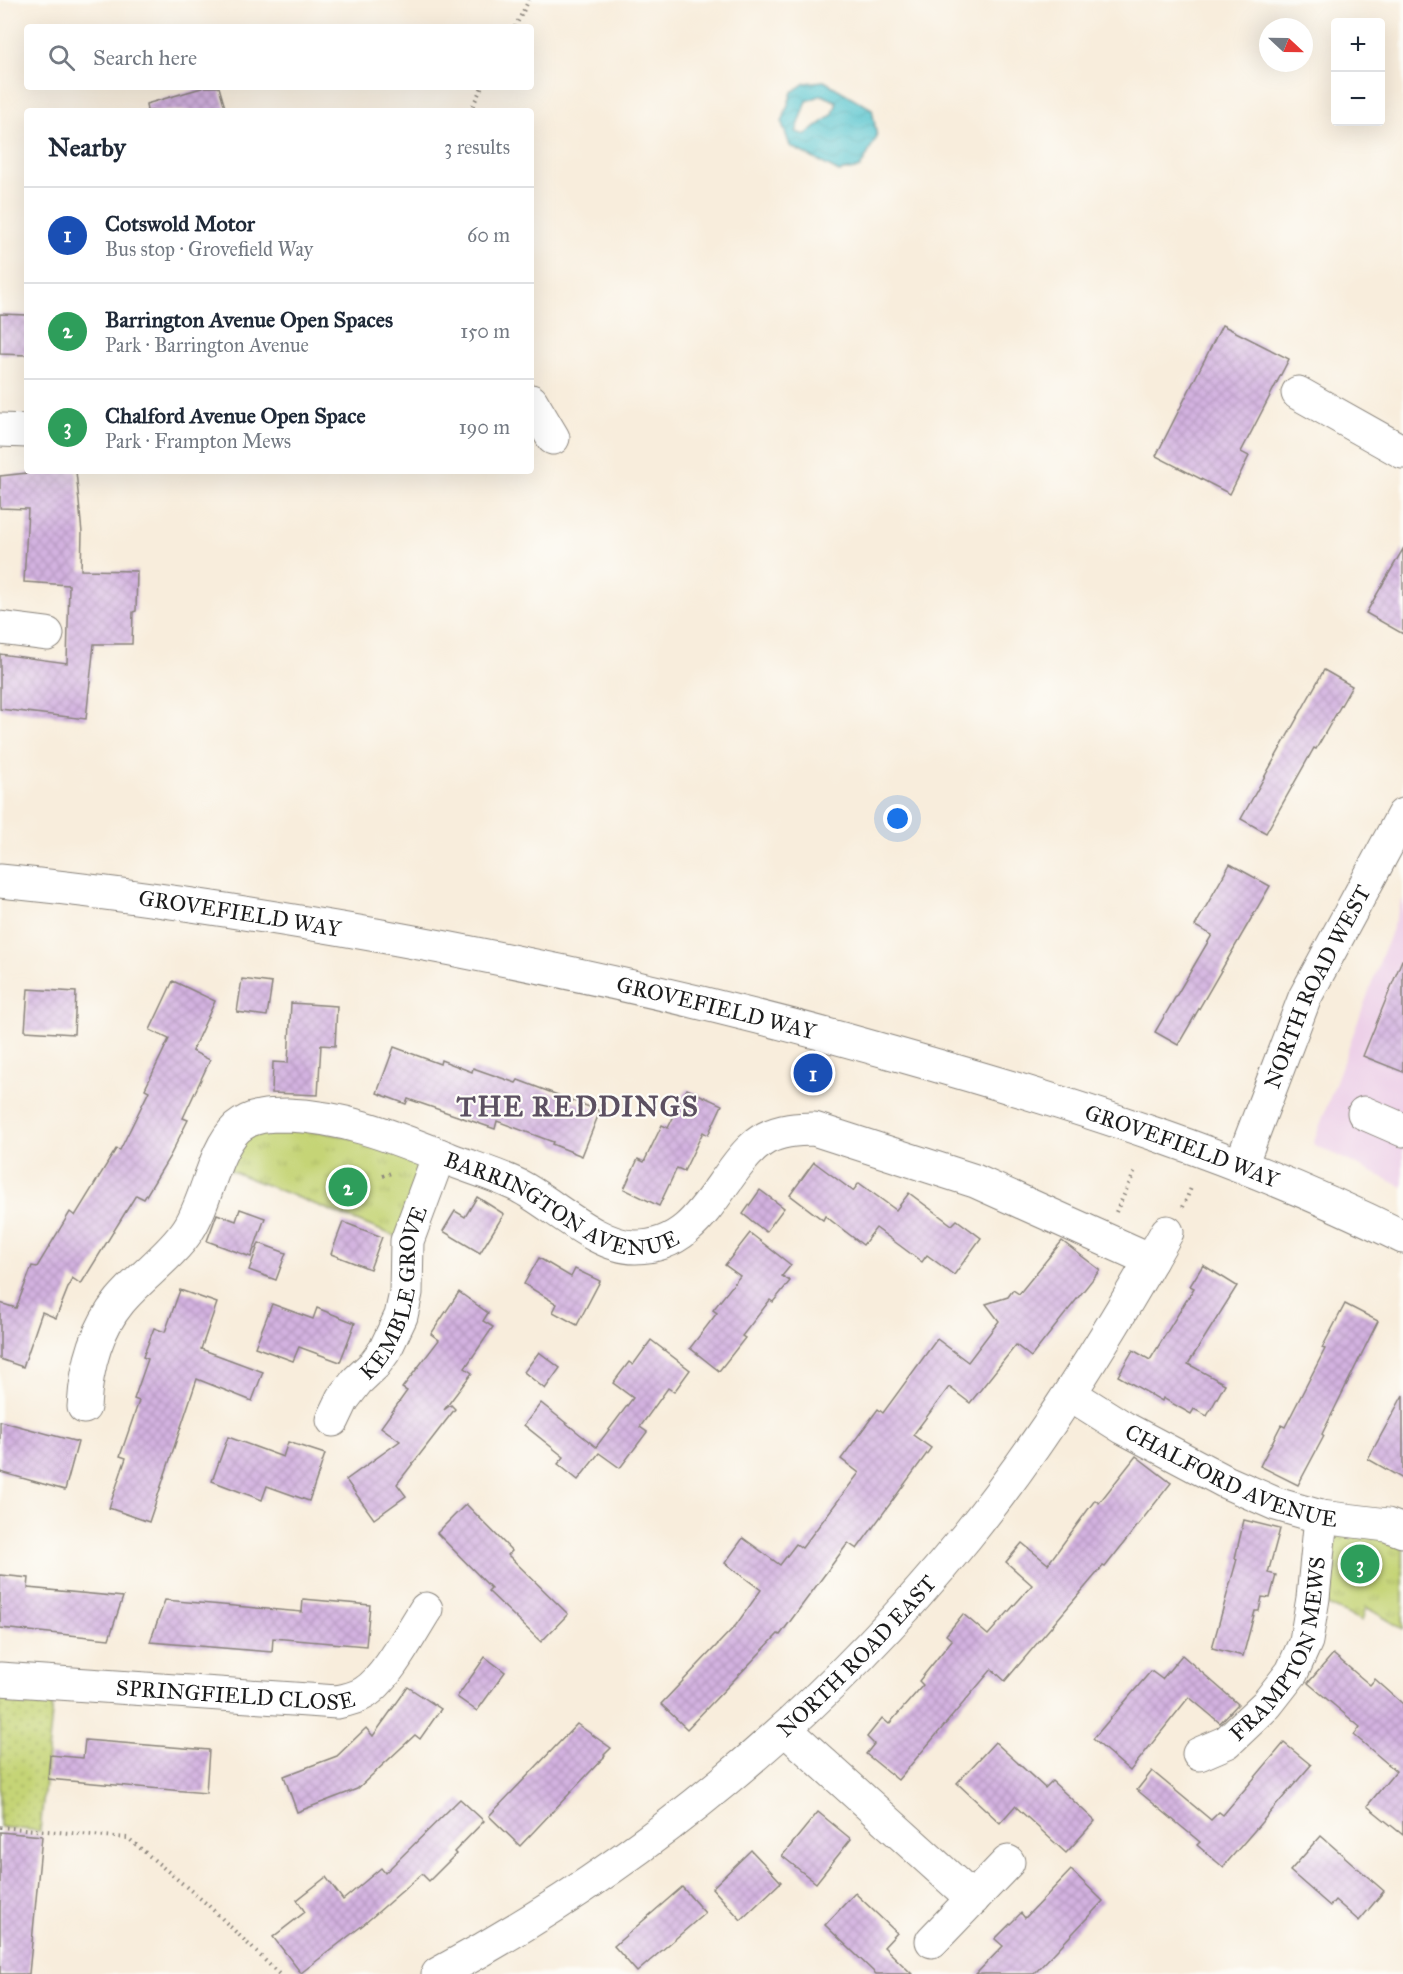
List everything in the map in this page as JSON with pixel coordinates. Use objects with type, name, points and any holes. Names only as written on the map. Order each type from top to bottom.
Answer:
[{"type":"street","points":[[1298,393],[1403,452]]},
{"type":"street","points":[[534,406],[553,438]]},
{"type":"street","points":[[0,430],[24,431]]},
{"type":"street","points":[[0,628],[47,634]]},
{"type":"street","name":"NORTH ROAD WEST","points":[[1241,1165],[1305,997],[1403,815]]},
{"type":"street","name":"GROVEFIELD WAY","points":[[0,881],[153,899],[296,921],[492,956],[667,993],[945,1068],[1035,1095],[1241,1165],[1306,1191],[1403,1238]]},
{"type":"street","points":[[1364,1113],[1403,1130]]},
{"type":"street","name":"BARRINGTON AVENUE","points":[[84,1407],[89,1364],[107,1320],[120,1301],[174,1248],[189,1229],[229,1139],[244,1123],[261,1116],[281,1115],[330,1119],[378,1131],[519,1186],[605,1239],[631,1247],[648,1247],[665,1243],[681,1234],[694,1222],[754,1145],[782,1132],[798,1129],[814,1129],[975,1181],[1104,1238],[1159,1246]]},
{"type":"street","name":"KEMBLE GROVE","points":[[333,1420],[343,1399],[385,1350],[401,1316],[406,1293],[406,1241],[439,1155]]},
{"type":"street","name":"NORTH ROAD EAST","points":[[460,1969],[633,1852],[736,1772],[785,1729],[848,1668],[909,1604],[966,1537],[1019,1467],[1070,1394],[1159,1246]]},
{"type":"street","name":"CHALFORD AVENUE","points":[[1070,1394],[1124,1428],[1226,1482],[1276,1504],[1321,1517],[1387,1525],[1403,1531]]},
{"type":"street","name":"FRAMPTON MEWS","points":[[1198,1754],[1227,1742],[1267,1704],[1292,1672],[1305,1641],[1313,1598],[1321,1517]]},
{"type":"street","name":"SPRINGFIELD CLOSE","points":[[0,1678],[337,1702],[364,1693],[380,1679],[426,1609]]},
{"type":"street","points":[[785,1729],[973,1899]]},
{"type":"street","points":[[932,1941],[1008,1862]]},
{"type":"path","points":[[517,24],[529,0]]},
{"type":"path","points":[[472,108],[480,90]]},
{"type":"path","points":[[1104,1238],[1136,1169]]},
{"type":"path","points":[[0,1827],[128,1838],[208,1905],[279,1974]]},
{"type":"shaded area","points":[[1403,898],[1403,1187],[1313,1144]]},
{"type":"green space","points":[[252,1118],[439,1155],[407,1241],[216,1165]]},
{"type":"green space","points":[[1321,1517],[1403,1531],[1403,1629],[1366,1607],[1362,1621],[1313,1598]]},
{"type":"green space","points":[[0,1679],[55,1683],[40,1831],[0,1827]]},
{"type":"water","points":[[824,81],[872,109],[877,137],[860,168],[839,172],[790,146],[782,123],[792,92],[805,83]],"holes":[[[822,95],[837,102],[833,114],[806,135],[796,132],[807,101]]]},
{"type":"building","points":[[195,90],[220,90],[225,108],[147,108],[146,104]]},
{"type":"building","points":[[0,314],[24,315],[24,355],[0,354]]},
{"type":"building","points":[[1222,325],[1289,359],[1241,452],[1249,456],[1230,494],[1156,456]]},
{"type":"building","points":[[24,473],[76,474],[82,533],[81,570],[137,571],[132,644],[94,644],[86,719],[0,709],[0,654],[67,663],[69,585],[24,582],[28,509],[0,508],[0,476]]},
{"type":"building","points":[[1403,549],[1403,634],[1366,613]]},
{"type":"building","points":[[1324,670],[1352,686],[1266,833],[1241,819]]},
{"type":"building","points":[[1230,864],[1270,886],[1178,1045],[1155,1032],[1212,935],[1195,926]]},
{"type":"building","points":[[1403,960],[1403,1072],[1363,1056]]},
{"type":"building","points":[[242,979],[272,983],[267,1016],[237,1012]]},
{"type":"building","points":[[173,981],[215,1001],[192,1051],[210,1060],[183,1118],[188,1120],[144,1199],[136,1195],[81,1284],[72,1278],[56,1318],[42,1312],[23,1367],[0,1359],[0,1303],[16,1308],[32,1266],[37,1267],[70,1212],[75,1216],[116,1149],[120,1150],[149,1091],[145,1089],[169,1039],[150,1030]]},
{"type":"building","points":[[28,989],[76,992],[74,1034],[25,1031]]},
{"type":"building","points":[[291,1003],[337,1006],[335,1046],[321,1045],[318,1095],[272,1093],[273,1062],[288,1063]]},
{"type":"building","points":[[394,1047],[440,1064],[441,1060],[472,1072],[473,1068],[516,1083],[518,1080],[600,1111],[582,1156],[552,1144],[553,1142],[497,1121],[495,1129],[408,1099],[406,1104],[377,1093]]},
{"type":"building","points":[[687,1089],[722,1105],[708,1135],[703,1132],[684,1171],[677,1168],[659,1206],[624,1189],[638,1159],[644,1162],[662,1125],[668,1128]]},
{"type":"building","points":[[814,1162],[853,1191],[859,1183],[896,1210],[909,1193],[952,1225],[957,1220],[981,1238],[954,1275],[927,1255],[922,1262],[876,1228],[863,1245],[825,1216],[823,1220],[790,1195]]},
{"type":"building","points":[[760,1190],[784,1208],[766,1232],[743,1214]]},
{"type":"building","points":[[477,1197],[504,1214],[480,1253],[443,1231],[455,1211],[465,1217]]},
{"type":"building","points":[[240,1209],[265,1218],[251,1257],[207,1241],[217,1214],[236,1221]]},
{"type":"building","points":[[343,1222],[382,1237],[370,1269],[331,1254]]},
{"type":"building","points":[[750,1233],[791,1265],[782,1276],[790,1281],[773,1302],[770,1300],[742,1336],[745,1338],[719,1371],[690,1348],[717,1313],[713,1310],[740,1276],[725,1265]]},
{"type":"building","points":[[1062,1241],[1100,1270],[1031,1357],[1016,1345],[970,1403],[949,1387],[913,1435],[931,1448],[857,1549],[848,1543],[780,1635],[778,1634],[687,1729],[661,1704],[736,1625],[761,1590],[725,1563],[743,1538],[780,1565],[796,1544],[802,1548],[859,1473],[841,1459],[878,1409],[883,1413],[937,1339],[968,1362],[999,1321],[986,1304],[1008,1297],[1013,1290],[1019,1294]]},
{"type":"building","points":[[259,1243],[286,1253],[276,1280],[249,1270]]},
{"type":"building","points":[[539,1258],[571,1277],[575,1269],[600,1281],[577,1325],[553,1312],[557,1304],[524,1284]]},
{"type":"building","points":[[1203,1265],[1237,1286],[1188,1364],[1225,1384],[1207,1416],[1194,1409],[1191,1414],[1163,1398],[1162,1401],[1118,1376],[1133,1350],[1150,1360],[1194,1288],[1190,1286]]},
{"type":"building","points":[[180,1290],[217,1303],[201,1349],[263,1372],[252,1401],[197,1379],[149,1522],[109,1508],[126,1458],[120,1456],[139,1401],[134,1399],[148,1359],[143,1357],[154,1328],[165,1332]]},
{"type":"building","points":[[459,1292],[488,1313],[483,1321],[493,1327],[465,1368],[472,1373],[444,1410],[451,1405],[455,1409],[397,1484],[406,1496],[374,1519],[346,1480],[400,1441],[381,1427],[407,1391],[402,1388],[439,1340],[431,1334]]},
{"type":"building","points":[[272,1304],[313,1319],[317,1308],[355,1323],[340,1362],[299,1347],[293,1361],[255,1347]]},
{"type":"building","points":[[1345,1304],[1378,1321],[1322,1434],[1324,1436],[1298,1485],[1260,1466],[1281,1425],[1285,1427]]},
{"type":"building","points":[[651,1340],[690,1370],[674,1392],[668,1388],[640,1427],[647,1432],[620,1468],[599,1453],[578,1480],[558,1464],[564,1457],[524,1425],[541,1403],[596,1447],[633,1398],[613,1383],[629,1362],[633,1365]]},
{"type":"building","points":[[539,1352],[560,1368],[545,1389],[524,1372]]},
{"type":"building","points":[[1403,1395],[1403,1479],[1368,1459]]},
{"type":"building","points":[[0,1421],[78,1442],[65,1490],[0,1472]]},
{"type":"building","points":[[228,1437],[283,1457],[288,1442],[325,1454],[309,1501],[267,1486],[262,1500],[212,1481]]},
{"type":"building","points":[[1136,1456],[1171,1483],[1105,1567],[1103,1566],[1005,1681],[992,1669],[898,1780],[866,1754],[874,1744],[867,1737],[882,1718],[889,1724],[923,1685],[919,1681],[952,1640],[946,1635],[963,1614],[988,1635],[1032,1585],[1006,1562],[1022,1543],[1048,1564],[1095,1500],[1099,1503]]},
{"type":"building","points":[[466,1504],[512,1551],[508,1555],[568,1614],[541,1642],[488,1591],[491,1588],[437,1533]]},
{"type":"building","points":[[1244,1520],[1280,1529],[1268,1573],[1276,1575],[1270,1598],[1262,1597],[1259,1611],[1255,1611],[1243,1656],[1212,1648],[1237,1559],[1235,1558]]},
{"type":"building","points":[[0,1575],[29,1578],[28,1588],[123,1597],[109,1639],[0,1628]]},
{"type":"building","points":[[303,1599],[370,1605],[366,1646],[273,1638],[272,1652],[150,1642],[165,1600],[302,1612]]},
{"type":"building","points":[[1333,1654],[1370,1685],[1375,1679],[1403,1704],[1403,1835],[1367,1806],[1396,1771],[1354,1735],[1360,1727],[1308,1683]]},
{"type":"building","points":[[1182,1655],[1238,1704],[1220,1723],[1189,1697],[1130,1771],[1093,1739],[1151,1671],[1162,1679]]},
{"type":"building","points":[[485,1657],[505,1672],[477,1711],[457,1697]]},
{"type":"building","points":[[408,1687],[441,1709],[420,1739],[415,1735],[357,1789],[297,1812],[284,1776],[337,1756],[366,1728],[373,1736]]},
{"type":"building","points":[[577,1724],[611,1748],[520,1846],[489,1816]]},
{"type":"building","points":[[85,1740],[209,1750],[206,1793],[48,1779],[50,1755],[83,1758]]},
{"type":"building","points":[[995,1742],[1045,1788],[1052,1781],[1095,1821],[1066,1853],[1015,1806],[1000,1823],[957,1783]]},
{"type":"building","points":[[1284,1743],[1311,1765],[1223,1867],[1197,1845],[1200,1842],[1137,1790],[1152,1771],[1211,1820],[1219,1812],[1223,1815]]},
{"type":"building","points":[[460,1799],[484,1821],[454,1852],[456,1854],[429,1881],[422,1874],[363,1925],[301,1973],[273,1937],[305,1912],[297,1900],[326,1877],[343,1900],[381,1868],[385,1873]]},
{"type":"building","points":[[818,1812],[851,1839],[816,1883],[782,1856]]},
{"type":"building","points":[[0,1832],[42,1836],[29,1974],[0,1974]]},
{"type":"building","points":[[1321,1836],[1384,1891],[1359,1921],[1335,1900],[1330,1906],[1290,1871]]},
{"type":"building","points":[[751,1850],[781,1882],[741,1920],[712,1888]]},
{"type":"building","points":[[1071,1870],[1103,1901],[1034,1974],[976,1974],[1003,1946],[995,1939],[1021,1913],[1025,1918]]},
{"type":"building","points":[[682,1887],[705,1913],[637,1972],[614,1946]]},
{"type":"building","points":[[855,1893],[897,1933],[884,1947],[912,1974],[876,1974],[825,1925]]},
{"type":"place","name":"Cotswold Motor","points":[[813,1073]]},
{"type":"place","name":"Barrington Avenue Open Spaces","points":[[348,1187]]},
{"type":"place","name":"Chalford Avenue Open Space","points":[[1360,1564]]},
{"type":"district","name":"THE REDDINGS","points":[[578,1106]]}]
